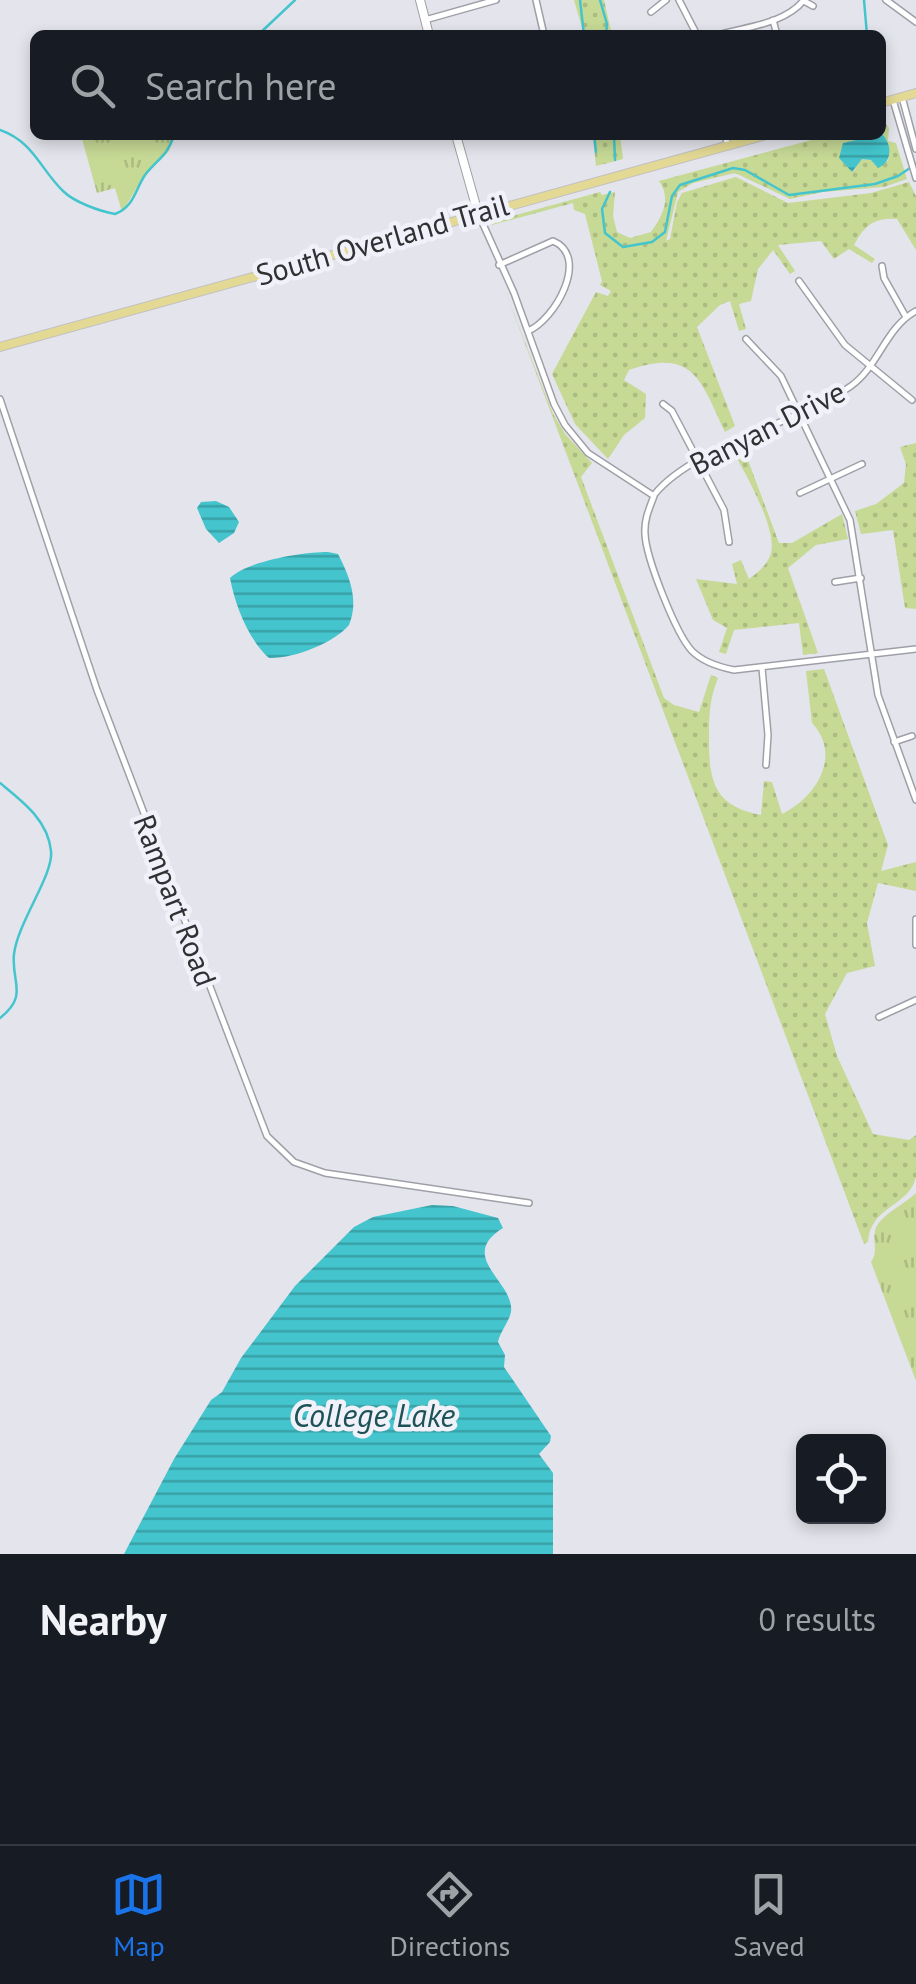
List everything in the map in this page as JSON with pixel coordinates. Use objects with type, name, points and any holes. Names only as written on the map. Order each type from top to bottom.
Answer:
[{"type":"main road","points":[[420,0],[428,30]]},
{"type":"main road","points":[[886,102],[916,94]]},
{"type":"main road","points":[[457,140],[478,212]]},
{"type":"main road","name":"South Overland Trail","points":[[0,347],[749,140]]},
{"type":"street","points":[[425,20],[496,0]]},
{"type":"street","points":[[536,0],[543,30]]},
{"type":"street","points":[[651,12],[666,0]]},
{"type":"street","points":[[679,0],[694,30]]},
{"type":"street","points":[[886,0],[916,22]]},
{"type":"street","points":[[736,30],[795,11],[804,1],[813,6]]},
{"type":"street","points":[[773,20],[776,30]]},
{"type":"street","points":[[897,99],[916,149]]},
{"type":"street","points":[[897,99],[916,178]]},
{"type":"street","points":[[726,140],[728,146]]},
{"type":"street","points":[[478,212],[554,404],[576,439],[606,466],[654,496],[646,518],[647,548],[680,634],[695,654],[715,666],[734,670],[916,649]]},
{"type":"street","points":[[499,265],[553,240],[562,246],[570,263],[570,278],[546,321],[528,332]]},
{"type":"street","points":[[882,266],[884,278],[906,317]]},
{"type":"street","points":[[799,281],[838,337],[912,400]]},
{"type":"street","name":"Banyan Drive","points":[[654,496],[670,478],[700,461],[849,387],[871,366],[890,334],[916,311]]},
{"type":"street","points":[[746,339],[781,376],[854,532],[881,706],[916,800]]},
{"type":"street","name":"Rampart Road","points":[[0,399],[97,690],[267,1136],[294,1162],[325,1173],[529,1204]]},
{"type":"street","points":[[663,404],[672,412],[724,510],[729,542]]},
{"type":"street","points":[[800,492],[862,464]]},
{"type":"street","points":[[836,582],[861,578]]},
{"type":"street","points":[[762,668],[768,735],[766,766]]},
{"type":"street","points":[[894,742],[912,736]]},
{"type":"street","points":[[916,920],[916,945]]},
{"type":"street","points":[[880,1017],[916,1000]]},
{"type":"green space","points":[[574,0],[604,0],[611,30],[583,30]]},
{"type":"green space","points":[[886,124],[888,141],[896,143],[907,179],[884,187],[790,199],[735,173],[693,183],[678,192],[666,241],[670,239],[682,193],[736,177],[788,203],[871,193],[909,182],[916,196],[916,250],[897,219],[876,221],[854,245],[875,259],[872,263],[849,249],[834,259],[821,241],[778,245],[795,271],[790,274],[773,250],[758,269],[751,301],[739,304],[746,329],[739,331],[730,301],[720,305],[697,327],[735,426],[725,432],[692,373],[682,366],[651,364],[629,370],[624,380],[646,394],[645,418],[624,435],[608,459],[575,424],[552,374],[596,292],[608,296],[611,291],[600,285],[585,214],[574,210],[573,203],[492,225],[491,222],[600,192],[615,192],[613,216],[617,232],[630,238],[651,232],[659,219],[665,200],[659,181],[811,140],[857,140],[843,143],[855,171],[862,159],[888,161]]},
{"type":"green space","points":[[82,140],[172,140],[169,151],[143,178],[122,212],[115,188],[97,193]]},
{"type":"green space","points":[[593,140],[621,140],[623,159],[596,166]]},
{"type":"green space","points":[[504,288],[553,414],[592,463],[581,477],[664,698],[699,712],[711,675],[718,678],[711,701],[709,732],[713,780],[724,799],[761,815],[764,781],[772,782],[782,814],[814,787],[825,762],[825,749],[812,723],[806,671],[824,669],[888,845],[881,871],[916,862],[916,891],[878,883],[867,923],[875,966],[847,973],[825,1014],[837,1056],[873,1134],[909,1140],[916,1135],[916,1177],[912,1187],[875,1221],[864,1244]]},
{"type":"green space","points":[[916,443],[916,609],[905,608],[893,530],[861,534],[855,511],[876,504],[904,483],[906,464],[900,447]]},
{"type":"green space","points":[[743,447],[779,543],[792,543],[842,514],[848,539],[816,545],[788,568],[818,653],[803,655],[799,623],[734,630],[726,654],[719,652],[727,628],[713,620],[696,579],[737,584],[732,564],[741,560],[749,579],[766,563],[772,546],[760,504],[734,453]]},
{"type":"green space","points":[[916,1193],[916,1381],[871,1262],[877,1226]]},
{"type":"water","points":[[886,140],[886,162],[878,168],[871,160],[862,159],[852,172],[839,158],[843,143]]},
{"type":"water","points":[[216,501],[229,507],[239,522],[234,533],[219,543],[206,529],[197,508],[201,502]]},
{"type":"water","points":[[328,552],[338,554],[349,580],[353,607],[349,625],[312,649],[269,658],[244,621],[230,578],[262,562]]},
{"type":"water","name":"College Lake","points":[[432,1205],[453,1206],[498,1218],[503,1228],[485,1249],[491,1270],[510,1301],[510,1316],[498,1342],[505,1355],[504,1367],[551,1436],[539,1454],[553,1473],[553,1554],[124,1554],[174,1459],[211,1400],[222,1392],[241,1358],[295,1286],[354,1227],[373,1217]]},
{"type":"waterway","points":[[263,30],[295,0]]},
{"type":"waterway","points":[[580,0],[583,30]]},
{"type":"waterway","points":[[600,0],[606,30]]},
{"type":"waterway","points":[[864,0],[867,30]]},
{"type":"waterway","points":[[0,130],[29,149],[68,195],[87,206],[115,214],[130,203],[145,175],[172,140]]},
{"type":"waterway","points":[[595,140],[596,152]]},
{"type":"waterway","points":[[614,140],[615,160]]},
{"type":"waterway","points":[[610,192],[602,209],[605,233],[623,247],[652,242],[665,232],[672,196],[680,185],[733,168],[745,170],[789,195],[875,184],[916,164]]},
{"type":"waterway","points":[[0,783],[39,821],[51,851],[47,872],[17,941],[14,1002],[0,1018]]}]
